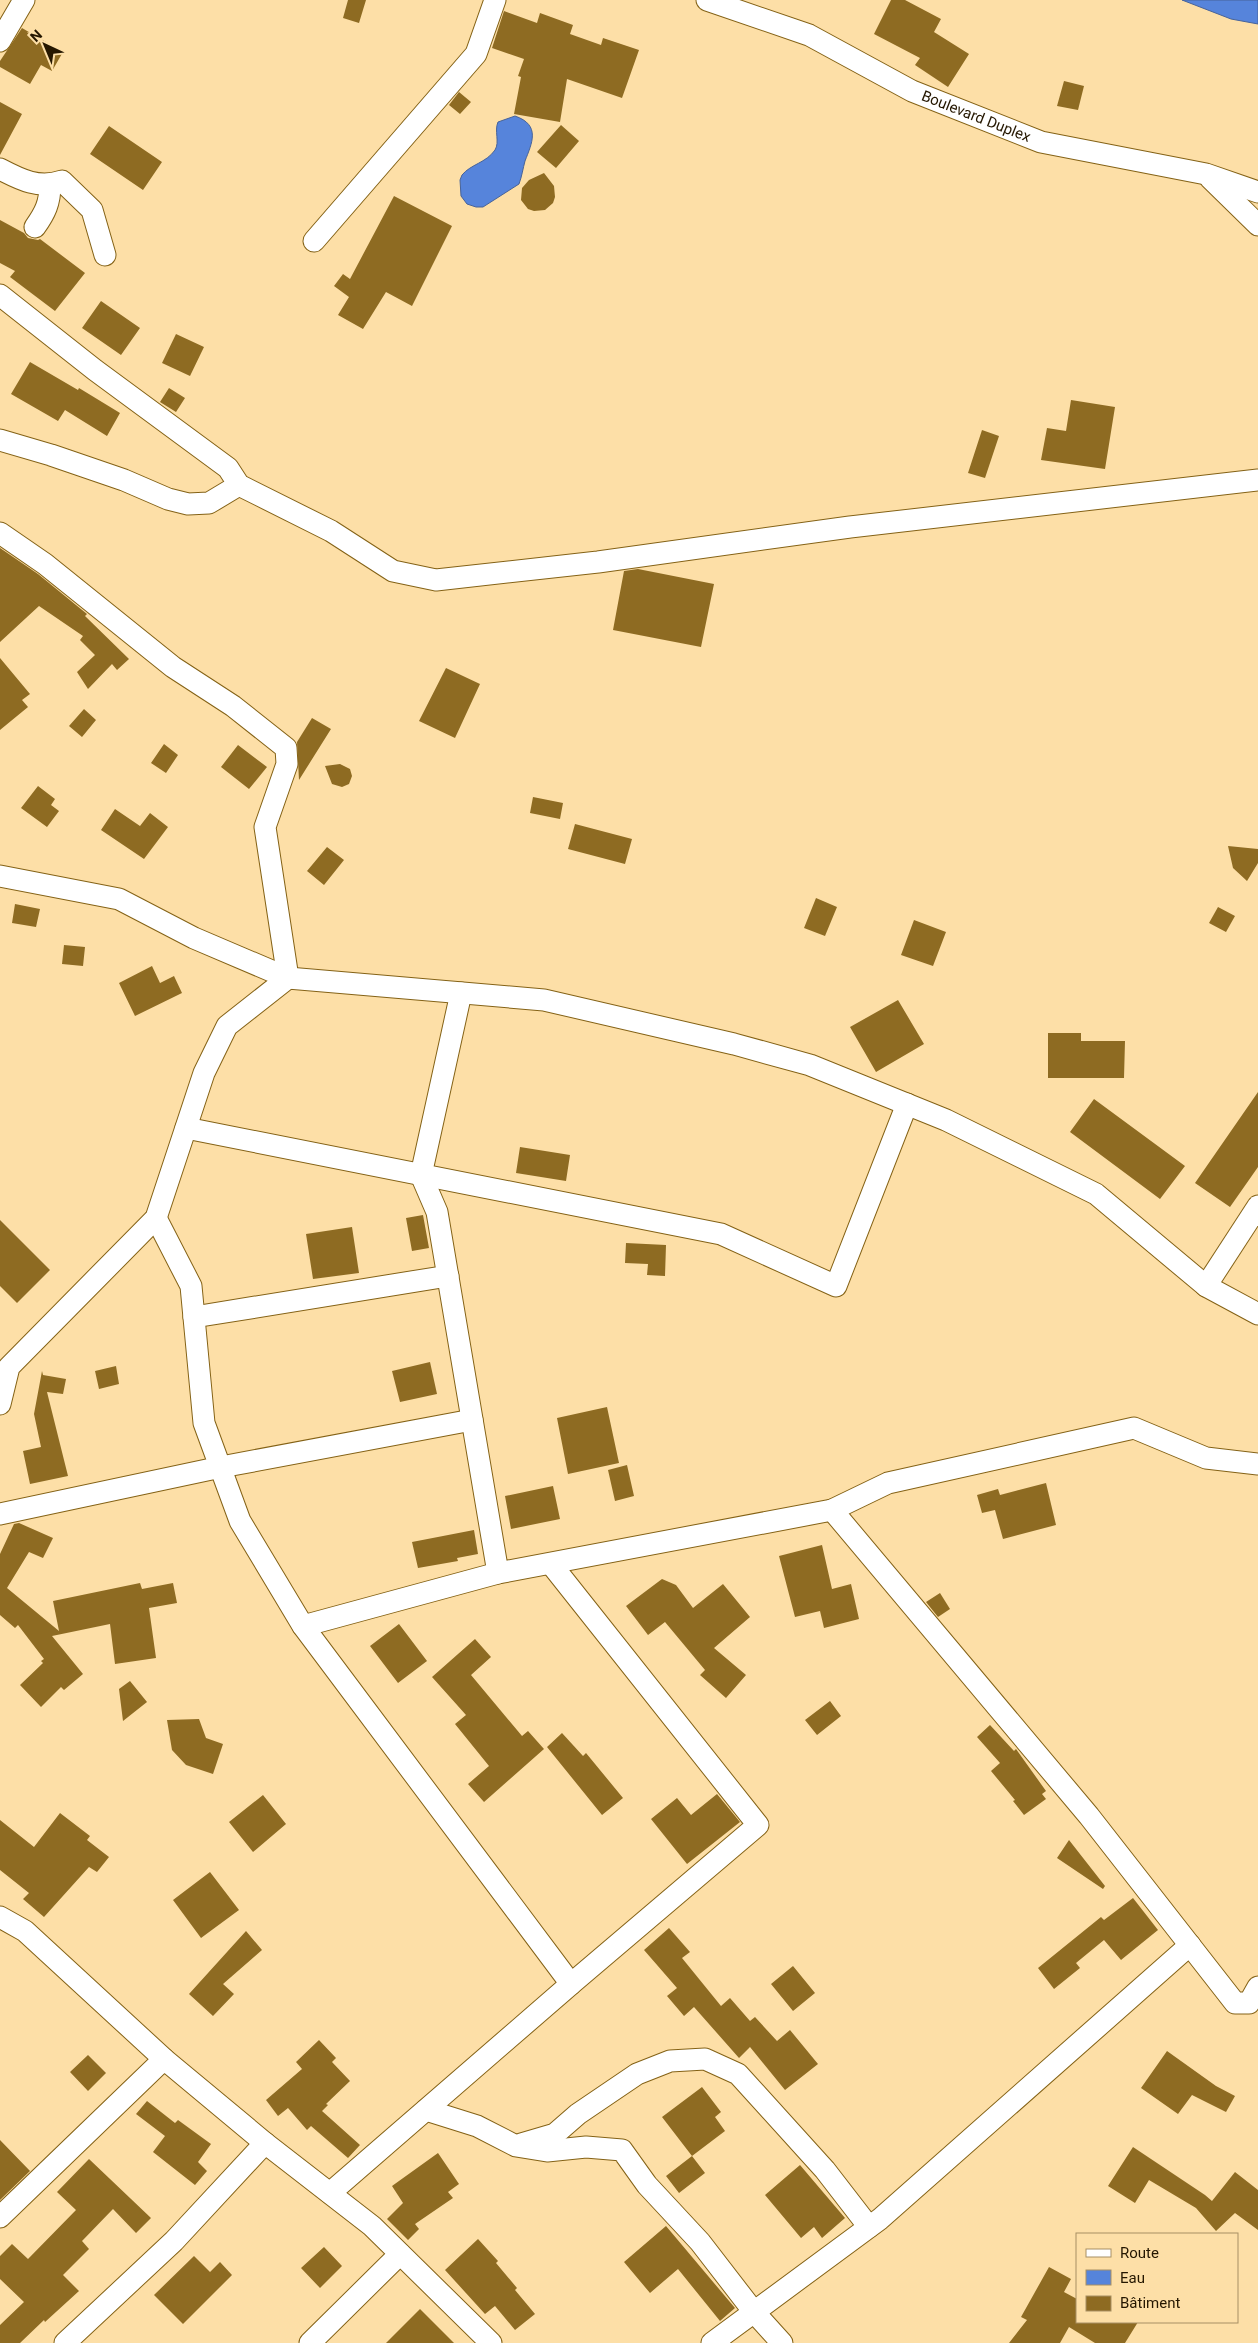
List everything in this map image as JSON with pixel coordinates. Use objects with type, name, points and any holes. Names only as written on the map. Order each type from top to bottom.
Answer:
[{"type":"street","points":[[0,41],[24,0]]},
{"type":"street","points":[[314,241],[476,54],[495,0]]},
{"type":"street","name":"Boulevard Duplex","points":[[707,0],[809,35],[912,91],[1042,142],[1206,174],[1258,192]]},
{"type":"street","points":[[0,169],[24,182],[50,185],[62,181],[92,210],[105,255]]},
{"type":"street","points":[[1206,174],[1258,225]]},
{"type":"street","points":[[34,227],[45,214],[50,198],[50,185]]},
{"type":"street","points":[[0,295],[103,376],[228,468],[239,485],[331,531],[393,572],[436,580],[598,562],[850,527],[1258,480]]},
{"type":"street","points":[[0,440],[124,480],[168,499],[188,504],[208,503],[239,485]]},
{"type":"street","points":[[0,533],[44,564],[173,667],[233,706],[286,748],[287,764],[266,827],[288,978]]},
{"type":"street","points":[[0,876],[119,899],[194,938],[288,978],[544,1000],[734,1044],[810,1065],[946,1120],[1096,1194],[1206,1286],[1258,1314]]},
{"type":"street","points":[[0,1404],[10,1366],[156,1218],[204,1073],[228,1026],[288,978]]},
{"type":"street","points":[[461,993],[421,1175],[437,1212],[498,1573]]},
{"type":"street","points":[[186,1128],[721,1234],[836,1286],[907,1104]]},
{"type":"street","points":[[1206,1286],[1258,1206]]},
{"type":"street","points":[[156,1218],[191,1286],[204,1422],[240,1521],[303,1626],[571,1984]]},
{"type":"street","points":[[194,1317],[448,1276]]},
{"type":"street","points":[[0,1514],[221,1467],[472,1420]]},
{"type":"street","points":[[303,1626],[498,1573],[832,1510],[888,1484],[1134,1428],[1206,1458],[1258,1464]]},
{"type":"street","points":[[832,1510],[1089,1816],[1235,2003],[1249,2003],[1258,1987]]},
{"type":"street","points":[[330,2193],[758,1825],[551,1564]]},
{"type":"street","points":[[0,1917],[25,1931],[164,2059],[265,2143],[372,2226],[491,2343]]},
{"type":"street","points":[[712,2343],[869,2227],[1190,1945]]},
{"type":"street","points":[[0,2216],[164,2059]]},
{"type":"street","points":[[516,2146],[555,2134],[578,2114],[637,2074],[670,2061],[705,2059],[738,2074],[825,2170],[869,2227]]},
{"type":"street","points":[[426,2110],[477,2126],[516,2146],[547,2151],[586,2147],[622,2150],[647,2185],[700,2242],[754,2312],[782,2343]]},
{"type":"street","points":[[65,2343],[174,2241],[265,2143]]},
{"type":"street","points":[[310,2343],[400,2254]]},
{"type":"water","points":[[1182,0],[1258,0],[1258,24],[1231,19]]},
{"type":"water","points":[[515,116],[529,124],[532,135],[532,141],[519,184],[483,207],[467,204],[461,196],[460,180],[462,175],[487,158],[495,150],[498,122]]},
{"type":"building","points":[[348,0],[366,0],[359,23],[343,18]]},
{"type":"building","points":[[891,0],[905,0],[941,19],[934,32],[969,54],[948,87],[915,65],[920,58],[874,34]]},
{"type":"building","points":[[504,11],[537,23],[540,13],[573,25],[570,34],[601,45],[603,38],[639,50],[622,98],[567,79],[560,122],[514,114],[521,77],[518,76],[524,59],[492,48]]},
{"type":"building","points":[[22,28],[63,52],[52,71],[41,65],[30,84],[0,67],[0,61]]},
{"type":"building","points":[[1064,81],[1084,86],[1078,110],[1057,106]]},
{"type":"building","points":[[459,92],[471,102],[460,114],[449,105]]},
{"type":"building","points":[[0,102],[22,114],[0,155]]},
{"type":"building","points":[[561,125],[579,141],[556,168],[537,152]]},
{"type":"building","points":[[109,126],[162,162],[143,190],[90,154]]},
{"type":"building","points":[[544,173],[554,186],[555,197],[553,203],[545,210],[534,211],[528,209],[521,200],[522,188],[529,180]]},
{"type":"building","points":[[394,196],[452,226],[412,306],[386,292],[363,329],[338,315],[349,297],[334,286],[343,274],[350,279]]},
{"type":"building","points":[[0,220],[24,233],[28,238],[40,239],[85,273],[55,311],[10,277],[15,271],[0,263]]},
{"type":"building","points":[[101,301],[140,328],[121,355],[82,328]]},
{"type":"building","points":[[176,334],[204,347],[190,376],[162,363]]},
{"type":"building","points":[[30,362],[78,390],[79,388],[120,413],[107,436],[65,410],[58,421],[11,394]]},
{"type":"building","points":[[169,388],[185,398],[176,412],[160,402]]},
{"type":"building","points":[[1071,400],[1115,407],[1105,469],[1041,460],[1047,428],[1066,431]]},
{"type":"building","points":[[982,430],[999,436],[985,478],[968,473]]},
{"type":"building","points":[[0,548],[38,574],[87,614],[85,616],[129,659],[117,670],[112,664],[88,689],[77,672],[95,655],[80,640],[83,636],[39,606],[0,642]]},
{"type":"building","points":[[638,569],[714,584],[701,647],[613,630],[624,571]]},
{"type":"building","points":[[0,658],[30,694],[22,700],[28,707],[0,730]]},
{"type":"building","points":[[446,668],[480,684],[455,738],[419,721]]},
{"type":"building","points":[[84,709],[96,720],[82,737],[69,726]]},
{"type":"building","points":[[312,718],[331,729],[299,780],[297,742]]},
{"type":"building","points":[[164,744],[178,755],[166,773],[151,763]]},
{"type":"building","points":[[238,745],[267,767],[249,789],[221,767]]},
{"type":"building","points":[[340,764],[350,769],[352,776],[349,784],[342,787],[332,784],[325,766]]},
{"type":"building","points":[[38,786],[55,799],[51,805],[59,811],[47,827],[21,808]]},
{"type":"building","points":[[533,797],[563,803],[560,819],[530,813]]},
{"type":"building","points":[[115,809],[140,826],[150,813],[168,827],[144,859],[101,830]]},
{"type":"building","points":[[575,824],[632,839],[625,864],[568,849]]},
{"type":"building","points":[[1228,846],[1258,849],[1258,863],[1247,881],[1233,868]]},
{"type":"building","points":[[327,847],[344,860],[324,885],[307,871]]},
{"type":"building","points":[[816,898],[837,907],[825,936],[804,928]]},
{"type":"building","points":[[15,904],[40,909],[36,927],[12,923]]},
{"type":"building","points":[[1218,907],[1235,916],[1226,932],[1209,923]]},
{"type":"building","points":[[914,920],[946,932],[933,966],[901,955]]},
{"type":"building","points":[[64,945],[85,947],[83,966],[62,964]]},
{"type":"building","points":[[152,966],[160,983],[174,976],[182,993],[135,1016],[119,983]]},
{"type":"building","points":[[898,1000],[924,1044],[876,1072],[850,1027]]},
{"type":"building","points":[[1048,1033],[1081,1033],[1081,1041],[1125,1041],[1124,1078],[1048,1078]]},
{"type":"building","points":[[1258,1092],[1258,1167],[1230,1207],[1195,1183]]},
{"type":"building","points":[[1094,1099],[1185,1166],[1160,1199],[1070,1132]]},
{"type":"building","points":[[520,1147],[570,1155],[566,1181],[516,1173]]},
{"type":"building","points":[[423,1215],[429,1248],[412,1251],[406,1218]]},
{"type":"building","points":[[0,1220],[50,1270],[17,1303],[0,1286]]},
{"type":"building","points":[[352,1227],[359,1273],[313,1279],[306,1234]]},
{"type":"building","points":[[626,1243],[666,1245],[665,1276],[647,1275],[648,1264],[625,1263]]},
{"type":"building","points":[[430,1362],[437,1394],[400,1402],[392,1371]]},
{"type":"building","points":[[116,1366],[119,1384],[99,1389],[95,1371]]},
{"type":"building","points":[[42,1371],[43,1375],[66,1379],[63,1394],[47,1392],[68,1476],[30,1484],[23,1451],[41,1447],[34,1414]]},
{"type":"building","points":[[607,1407],[619,1463],[568,1474],[557,1418]]},
{"type":"building","points":[[627,1465],[634,1496],[615,1501],[608,1470]]},
{"type":"building","points":[[1046,1483],[1056,1525],[1003,1539],[995,1510],[982,1513],[977,1495],[998,1489],[1000,1495]]},
{"type":"building","points":[[553,1486],[560,1519],[511,1529],[505,1496]]},
{"type":"building","points":[[19,1523],[53,1538],[43,1558],[29,1552],[7,1588],[59,1631],[53,1601],[140,1583],[142,1589],[173,1583],[177,1603],[149,1608],[156,1658],[115,1664],[110,1624],[52,1636],[83,1674],[64,1690],[61,1687],[41,1707],[20,1685],[43,1663],[41,1661],[44,1659],[18,1625],[15,1628],[0,1615],[0,1554],[14,1524]]},
{"type":"building","points":[[474,1530],[478,1554],[457,1558],[458,1561],[418,1568],[412,1542]]},
{"type":"building","points":[[822,1545],[832,1589],[851,1584],[859,1619],[824,1628],[820,1611],[795,1617],[779,1556]]},
{"type":"building","points":[[662,1579],[676,1585],[693,1608],[723,1584],[750,1617],[714,1648],[746,1675],[726,1698],[700,1675],[705,1670],[665,1622],[648,1635],[626,1606]]},
{"type":"building","points":[[940,1593],[950,1609],[938,1617],[926,1602]]},
{"type":"building","points":[[399,1624],[427,1661],[398,1683],[370,1646]]},
{"type":"building","points":[[475,1639],[491,1657],[471,1675],[522,1736],[528,1731],[544,1749],[484,1802],[468,1784],[489,1766],[455,1724],[466,1715],[432,1677]]},
{"type":"building","points":[[130,1681],[147,1702],[123,1721],[119,1689]]},
{"type":"building","points":[[830,1701],[841,1716],[817,1735],[805,1720]]},
{"type":"building","points":[[199,1719],[206,1738],[223,1744],[213,1774],[186,1765],[172,1750],[167,1720]]},
{"type":"building","points":[[990,1725],[1014,1751],[1016,1749],[1046,1791],[1042,1794],[1046,1799],[1024,1815],[1013,1801],[1015,1800],[991,1771],[1000,1763],[977,1737]]},
{"type":"building","points":[[562,1733],[583,1756],[586,1753],[623,1798],[602,1815],[547,1747]]},
{"type":"building","points":[[717,1794],[740,1822],[687,1864],[651,1819],[677,1798],[691,1815]]},
{"type":"building","points":[[263,1795],[286,1824],[253,1852],[229,1822]]},
{"type":"building","points":[[60,1813],[90,1836],[87,1840],[109,1857],[97,1872],[89,1867],[44,1917],[23,1899],[29,1893],[0,1870],[0,1820],[34,1847]]},
{"type":"building","points":[[1069,1840],[1105,1886],[1103,1889],[1057,1858]]},
{"type":"building","points":[[210,1872],[239,1910],[201,1938],[173,1900]]},
{"type":"building","points":[[1133,1898],[1158,1930],[1121,1960],[1104,1940],[1076,1963],[1080,1968],[1054,1989],[1038,1968],[1101,1917],[1104,1920]]},
{"type":"building","points":[[669,1928],[690,1952],[682,1958],[721,2006],[730,1998],[750,2021],[755,2017],[777,2041],[790,2030],[818,2064],[785,2090],[750,2047],[739,2058],[694,2007],[684,2016],[667,1996],[677,1988],[644,1950]]},
{"type":"building","points":[[246,1931],[262,1950],[223,1984],[234,1994],[213,2016],[189,1994]]},
{"type":"building","points":[[793,1966],[815,1993],[793,2011],[771,1984]]},
{"type":"building","points":[[319,2040],[336,2058],[332,2062],[350,2081],[326,2104],[328,2105],[322,2111],[360,2145],[348,2158],[311,2126],[307,2130],[288,2108],[278,2116],[266,2100],[302,2069],[296,2062]]},
{"type":"building","points":[[1167,2051],[1216,2086],[1235,2096],[1226,2112],[1192,2095],[1178,2114],[1141,2088]]},
{"type":"building","points":[[88,2055],[106,2073],[88,2091],[70,2072]]},
{"type":"building","points":[[702,2087],[721,2112],[715,2117],[725,2131],[692,2156],[662,2117]]},
{"type":"building","points":[[147,2101],[175,2123],[178,2120],[211,2144],[198,2162],[207,2171],[195,2185],[153,2152],[165,2136],[136,2114]]},
{"type":"building","points":[[0,2140],[30,2171],[0,2200]]},
{"type":"building","points":[[1133,2147],[1212,2201],[1235,2172],[1258,2190],[1258,2230],[1235,2213],[1216,2231],[1196,2208],[1149,2180],[1135,2203],[1108,2186]]},
{"type":"building","points":[[438,2153],[459,2184],[448,2192],[453,2198],[415,2224],[419,2229],[408,2240],[387,2219],[403,2203],[392,2186]]},
{"type":"building","points":[[692,2156],[705,2173],[679,2193],[666,2176]]},
{"type":"building","points":[[89,2159],[151,2218],[136,2233],[113,2209],[82,2241],[89,2249],[63,2275],[79,2291],[20,2343],[0,2343],[0,2325],[24,2302],[0,2279],[0,2256],[12,2244],[28,2259],[76,2210],[57,2192]]},
{"type":"building","points":[[800,2165],[845,2218],[822,2238],[814,2227],[801,2238],[765,2195]]},
{"type":"building","points":[[666,2226],[735,2308],[720,2321],[678,2269],[650,2293],[624,2262]]},
{"type":"building","points":[[478,2239],[498,2261],[496,2263],[535,2314],[515,2330],[495,2306],[485,2314],[445,2270]]},
{"type":"building","points":[[324,2247],[342,2266],[320,2288],[301,2268]]},
{"type":"building","points":[[194,2256],[210,2272],[220,2262],[232,2275],[183,2324],[154,2295]]},
{"type":"building","points":[[1049,2267],[1071,2279],[1064,2292],[1076,2298],[1076,2323],[1137,2323],[1125,2343],[1095,2343],[1069,2327],[1060,2343],[1009,2343],[1027,2320],[1021,2317]]},
{"type":"building","points":[[420,2309],[454,2343],[386,2343]]}]
